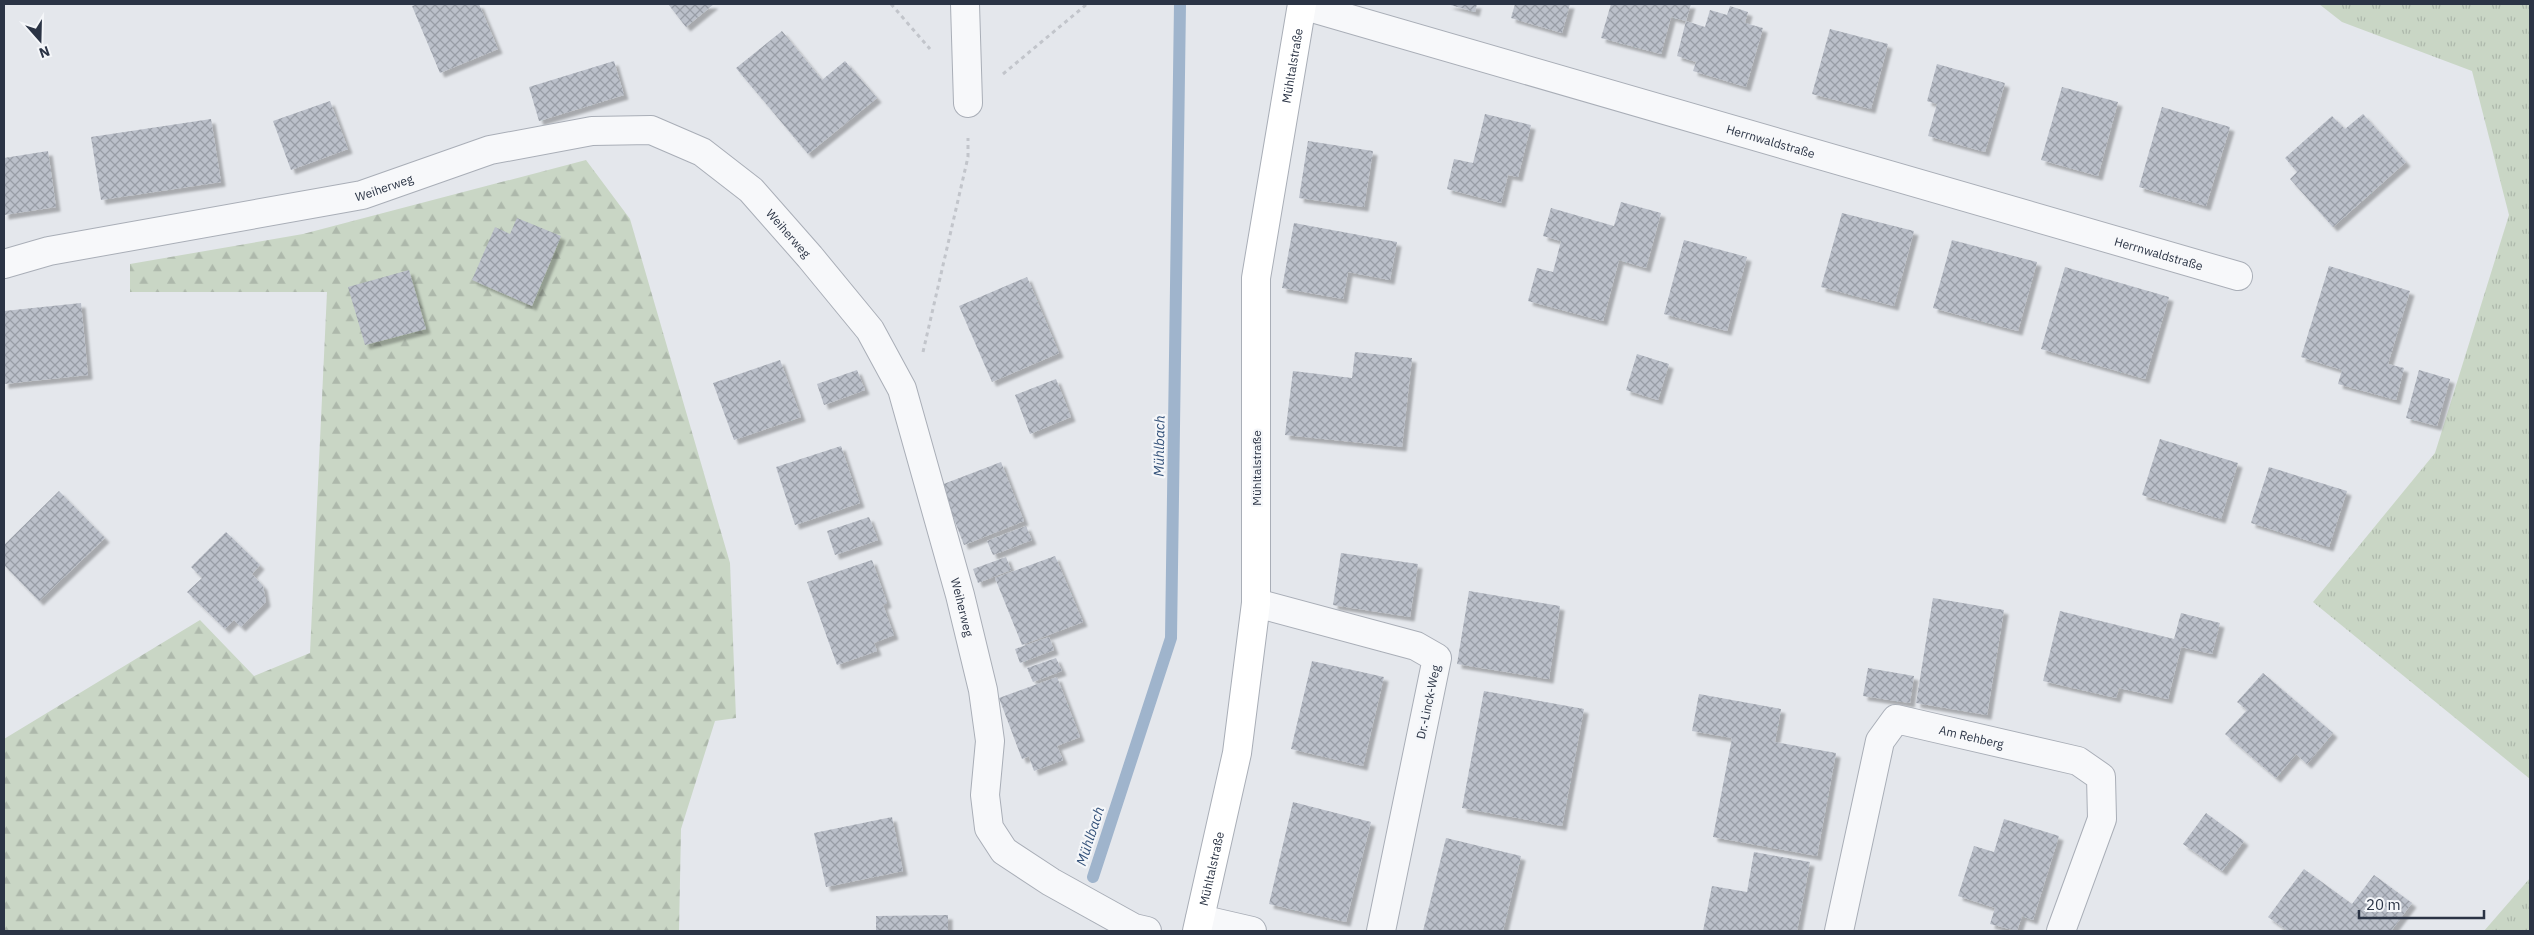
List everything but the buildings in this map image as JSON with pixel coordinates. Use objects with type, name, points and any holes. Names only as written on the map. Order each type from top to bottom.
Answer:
[{"type":"main road","name":"Mühltalstraße","points":[[1198,925],[1236,754],[1256,603],[1256,278],[1302,5]]},
{"type":"street","points":[[965,4],[968,102]]},
{"type":"street","name":"Herrnwaldstraße","points":[[1302,5],[2238,276]]},
{"type":"street","name":"Weiherweg","points":[[4,264],[49,251],[362,195],[490,150],[592,131],[651,130],[702,152],[751,190],[810,257],[870,330],[902,389],[960,595],[983,690],[990,741],[985,795],[989,828],[1004,851],[1051,882],[1134,928],[1147,931]]},
{"type":"street","name":"Dr.-Linck-Weg","points":[[1256,603],[1416,646],[1437,658],[1381,931]]},
{"type":"street","name":"Am Rehberg","points":[[1839,931],[1880,741],[1896,720],[2078,761],[2101,777],[2102,819],[2061,931]]},
{"type":"street","points":[[1198,925],[1252,931]]},
{"type":"path","points":[[891,4],[932,52]]},
{"type":"path","points":[[902,389],[918,372],[966,166],[968,157],[968,102],[1087,4]]},
{"type":"green space","points":[[2319,4],[2530,4],[2530,779],[2313,602],[2435,453],[2509,215],[2472,71],[2342,22]]},
{"type":"green space","points":[[586,160],[630,219],[730,563],[736,718],[715,721],[681,829],[679,931],[4,931],[4,739],[200,620],[254,676],[310,653],[327,292],[130,292],[130,264],[303,234]]},
{"type":"green space","points":[[2530,878],[2530,931],[2484,931]]},
{"type":"waterway","name":"Mühlbach","points":[[1093,877],[1171,638],[1180,4]]}]
